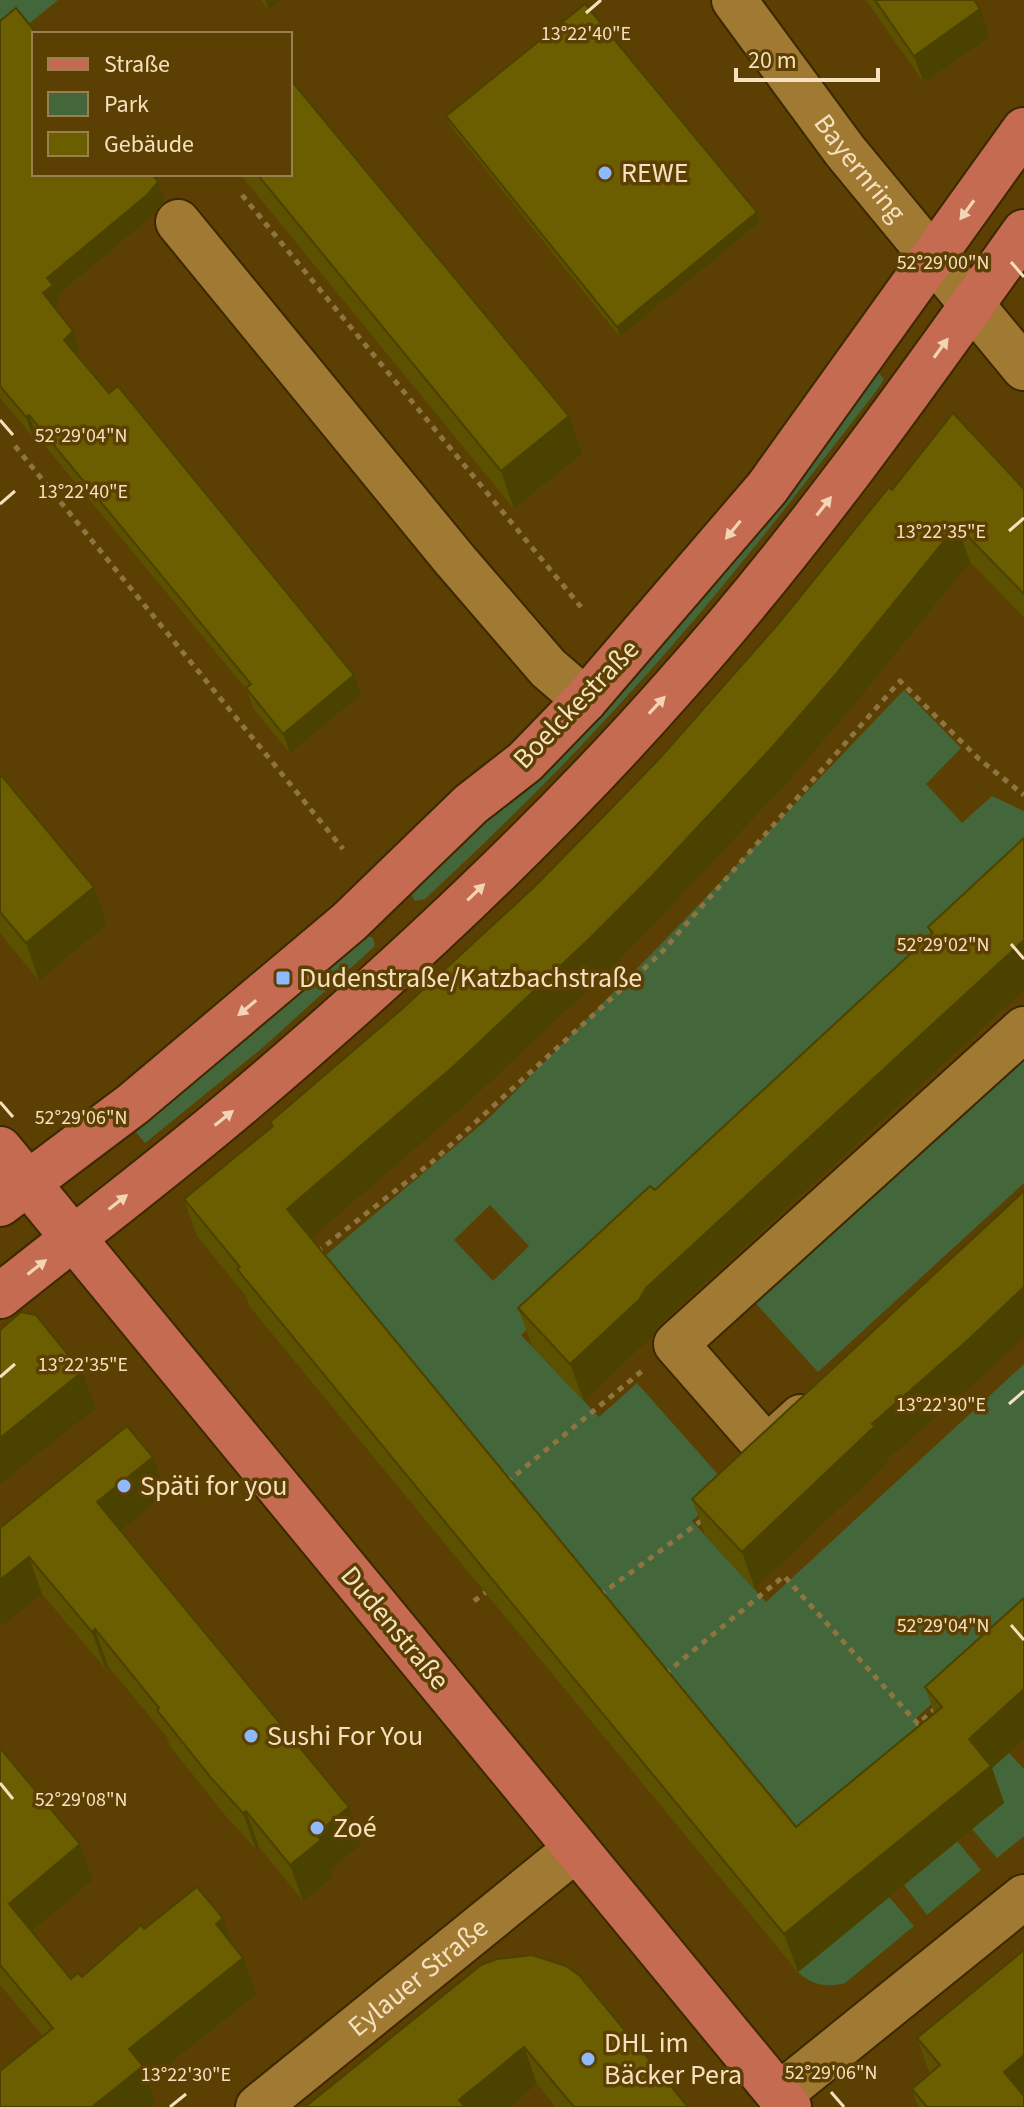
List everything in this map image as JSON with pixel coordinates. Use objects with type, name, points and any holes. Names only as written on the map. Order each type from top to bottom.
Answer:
[{"type":"main road","name":"Boelckestraße","points":[[14,1194],[133,1104],[375,898],[471,804],[525,762],[585,700],[767,488],[1024,130]]},
{"type":"main road","points":[[0,1296],[236,1108],[420,946],[518,852],[674,688],[827,503],[1024,232]]},
{"type":"main road","points":[[375,898],[420,946]]},
{"type":"main road","name":"Dudenstraße","points":[[0,1149],[14,1194],[73,1238],[784,2101]]},
{"type":"street","name":"Bayernring","points":[[734,0],[845,151],[1024,368]]},
{"type":"street","points":[[178,222],[455,560],[548,668],[585,700]]},
{"type":"street","points":[[826,1394],[767,1448],[676,1344],[1024,1029]]},
{"type":"street","name":"Eylauer Straße","points":[[258,2107],[576,1849]]},
{"type":"street","points":[[784,2101],[1024,1897]]},
{"type":"path","points":[[242,195],[581,607]]},
{"type":"path","points":[[15,446],[343,849]]},
{"type":"path","points":[[326,1265],[316,1253],[432,1162],[660,954],[900,681],[979,759],[1024,795]]},
{"type":"path","points":[[514,1495],[505,1484],[676,1344]]},
{"type":"path","points":[[599,1595],[715,1509]]},
{"type":"path","points":[[656,1664],[666,1676],[784,1576],[922,1731]]},
{"type":"path","points":[[590,1584],[609,1607]]},
{"type":"path","points":[[474,1601],[486,1592]]},
{"type":"path","points":[[918,1724],[941,1703]]},
{"type":"green space","points":[[0,0],[58,0],[0,47]]},
{"type":"green space","points":[[874,367],[884,379],[877,390],[692,622],[528,800],[425,899],[415,901],[412,896],[415,889],[495,811]]},
{"type":"green space","points":[[904,690],[961,748],[926,784],[962,823],[992,796],[1024,811],[1024,870],[521,1335],[599,1417],[637,1383],[729,1487],[692,1521],[766,1602],[1024,1364],[1024,1620],[915,1719],[922,1731],[799,1829],[326,1255],[490,1117],[664,941]],"holes":[[[490,1205],[529,1246],[493,1281],[454,1240]]]},
{"type":"green space","points":[[363,937],[373,938],[375,946],[261,1049],[145,1143],[135,1131],[250,1037]]},
{"type":"green space","points":[[1024,1046],[1024,1183],[818,1372],[750,1297]]},
{"type":"green space","points":[[1009,1753],[1024,1769],[1024,1836],[997,1858],[972,1829],[982,1777]]},
{"type":"green space","points":[[957,1841],[981,1870],[927,1915],[904,1885]]},
{"type":"green space","points":[[889,1897],[914,1926],[845,1983],[820,1984],[798,1972]]},
{"type":"building","points":[[875,0],[974,0],[980,9],[914,56]]},
{"type":"building","name":"REWE","points":[[585,4],[757,212],[617,327],[446,116]]},
{"type":"building","points":[[16,8],[35,32],[32,32],[32,176],[154,176],[158,182],[147,195],[47,278],[53,285],[43,293],[73,331],[64,340],[109,393],[118,386],[354,675],[283,734],[246,688],[251,684],[29,415],[26,417],[0,386],[0,21]]},
{"type":"building","points":[[292,81],[569,416],[501,471],[259,176],[292,176]]},
{"type":"building","points":[[953,413],[1024,489],[1024,594],[957,525],[836,674],[652,876],[455,1065],[287,1209],[796,1827],[942,1707],[925,1687],[1024,1598],[1024,1689],[969,1739],[991,1766],[784,1934],[237,1269],[240,1267],[184,1199],[273,1126],[270,1122],[403,1008],[534,887],[597,823],[659,759],[778,624]]},
{"type":"building","points":[[0,774],[94,887],[26,943],[0,912]]},
{"type":"building","points":[[1024,838],[1024,940],[646,1288],[639,1300],[570,1364],[518,1308],[650,1186],[655,1190],[933,933],[928,927]]},
{"type":"building","points":[[1024,1191],[1024,1287],[872,1424],[875,1426],[742,1552],[692,1499]]},
{"type":"building","points":[[21,1312],[36,1315],[82,1372],[0,1438],[0,1330]]},
{"type":"building","points":[[127,1426],[153,1457],[97,1502],[349,1807],[316,1834],[321,1840],[290,1865],[246,1811],[243,1813],[212,1779],[95,1629],[92,1632],[29,1557],[0,1580],[0,1528]]},
{"type":"building","points":[[0,1748],[80,1844],[9,1904],[71,1979],[78,1973],[82,1977],[141,1925],[144,1929],[197,1887],[223,1918],[216,1924],[243,1958],[129,2049],[143,2066],[92,2107],[0,2107],[0,2071],[53,2028],[0,1965]]},
{"type":"building","points":[[1024,1950],[1024,2055],[1004,2072],[1024,2096],[1024,2107],[927,2107],[912,2089],[940,2065],[917,2038]]},
{"type":"building","points":[[532,1955],[566,1966],[580,1976],[688,2107],[574,2107],[524,2047],[459,2100],[465,2107],[305,2107],[481,1965],[497,1959]]},
{"type":"place","name":"REWE","points":[[605,173]]},
{"type":"place","name":"Dudenstraße/Katzbachstraße","points":[[283,978]]},
{"type":"place","name":"Späti for you","points":[[124,1486]]},
{"type":"place","name":"Sushi For You","points":[[251,1736]]},
{"type":"place","name":"Zoé","points":[[317,1828]]},
{"type":"place","name":"DHL im Bäcker Pera","points":[[588,2059]]}]
